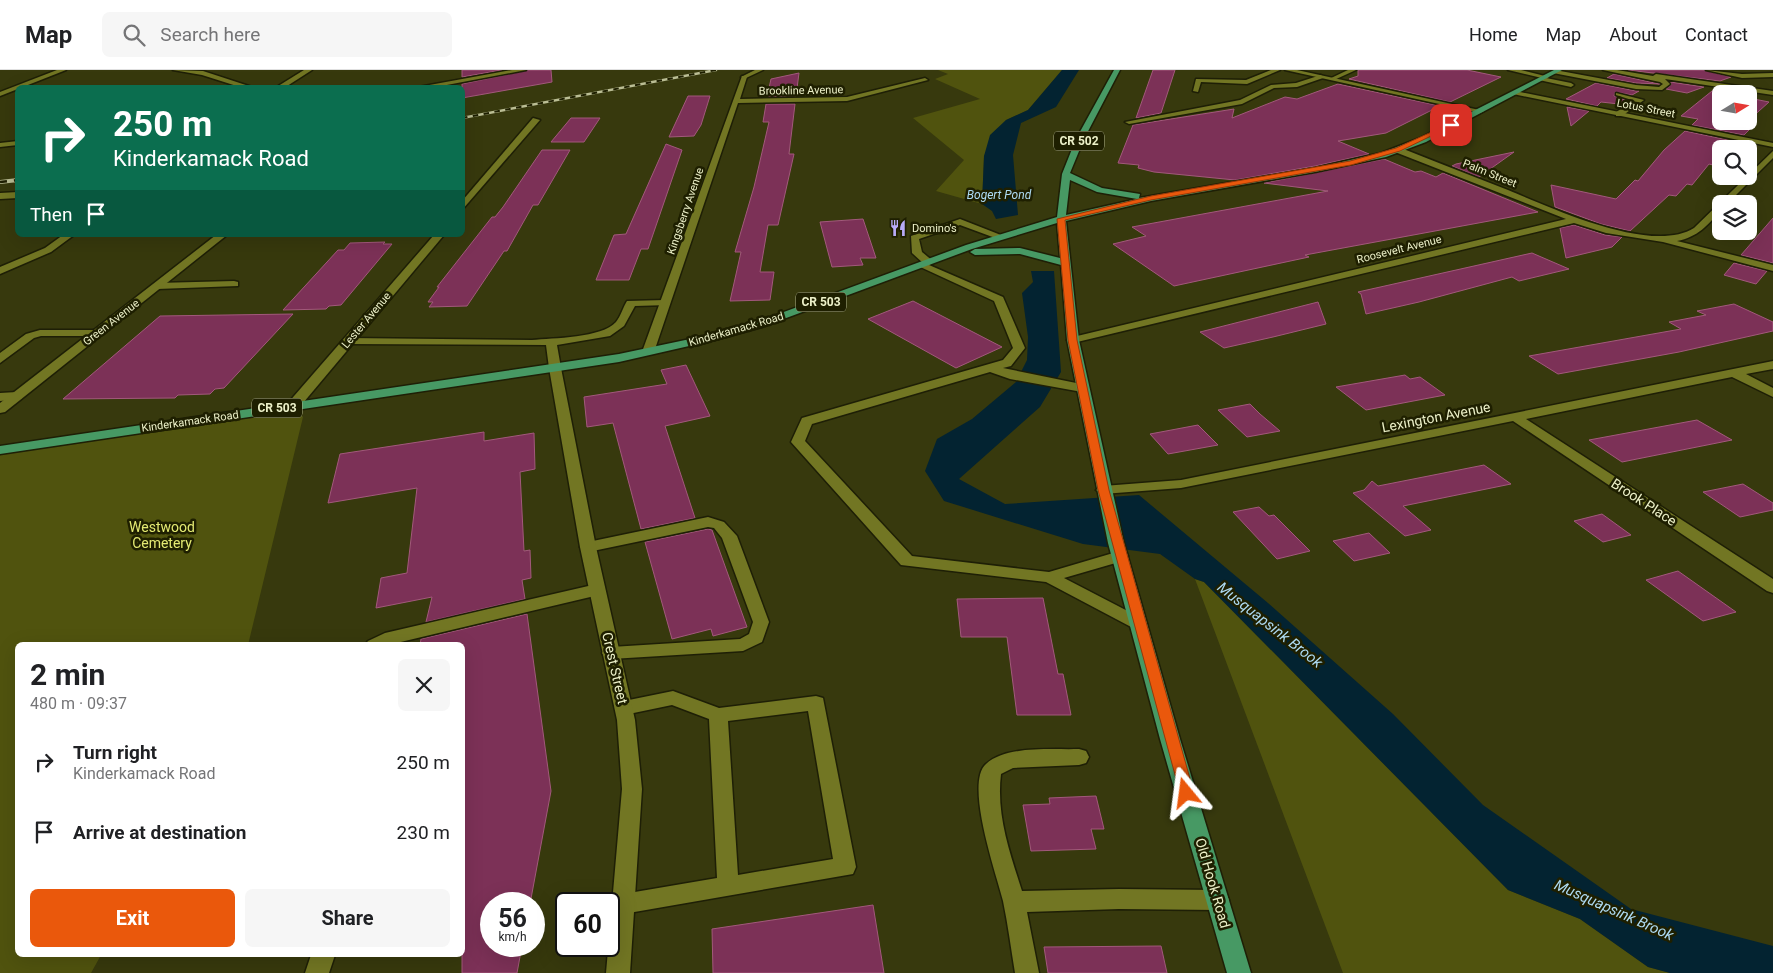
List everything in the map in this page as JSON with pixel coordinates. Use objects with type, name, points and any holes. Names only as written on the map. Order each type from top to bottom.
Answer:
[{"type":"main road","name":"Old Hook Road","points":[[1117,70],[1080,139],[1066,174],[1061,219],[1073,340],[1103,490],[1120,556],[1240,973]]},
{"type":"main road","name":"Kinderkamack Road","points":[[0,450],[554,368],[648,352],[758,324],[953,253],[1061,219],[1151,198],[1324,168],[1398,150],[1480,111],[1557,71]]},
{"type":"main road","points":[[1066,174],[1078,184],[1101,191],[1151,198]]},
{"type":"main road","points":[[953,253],[1006,249],[1036,252],[1064,263]]},
{"type":"street","points":[[26,85],[63,70]]},
{"type":"street","points":[[176,70],[203,73],[242,85]]},
{"type":"street","points":[[283,85],[309,70]]},
{"type":"street","points":[[434,85],[523,70]]},
{"type":"street","name":"Kingsberry Avenue","points":[[648,352],[744,77],[760,70]]},
{"type":"street","points":[[1196,91],[1198,80],[1247,82],[1277,70]]},
{"type":"street","points":[[1288,70],[1480,111]]},
{"type":"street","points":[[1332,79],[1353,70]]},
{"type":"street","points":[[1511,70],[1578,86]]},
{"type":"street","points":[[1557,71],[1636,87],[1660,89],[1667,84],[1662,80],[1606,70]]},
{"type":"street","points":[[1622,70],[1715,85]]},
{"type":"street","points":[[1710,70],[1742,76],[1771,75]]},
{"type":"street","points":[[1724,85],[1742,76]]},
{"type":"street","points":[[1129,122],[1242,102],[1273,86],[1297,85],[1321,77]]},
{"type":"street","name":"Brookline Avenue","points":[[736,101],[847,99],[925,80]]},
{"type":"street","points":[[0,94],[15,89]]},
{"type":"street","points":[[1758,91],[1773,93]]},
{"type":"street","points":[[1606,92],[1642,100],[1619,114]]},
{"type":"street","name":"Lotus Street","points":[[1515,93],[1773,145]]},
{"type":"street","points":[[465,203],[536,120]]},
{"type":"street","points":[[0,144],[15,143]]},
{"type":"street","name":"Palm Street","points":[[1398,150],[1574,220]]},
{"type":"street","points":[[1731,195],[1773,153]]},
{"type":"street","points":[[0,196],[15,195]]},
{"type":"street","points":[[1656,238],[1683,236],[1693,233],[1712,214]]},
{"type":"street","points":[[1574,220],[1615,233],[1656,238],[1773,268]]},
{"type":"street","name":"Roosevelt Avenue","points":[[1073,340],[1574,220]]},
{"type":"street","points":[[1001,237],[960,222],[914,238],[918,253],[925,264],[999,300],[1019,348],[1007,363],[807,420],[798,442],[907,561],[1049,577],[1139,624]]},
{"type":"street","points":[[0,271],[48,250],[66,237]]},
{"type":"street","name":"Green Avenue","points":[[0,409],[219,237]]},
{"type":"street","name":"Lester Avenue","points":[[293,406],[436,237]]},
{"type":"street","points":[[0,265],[17,263]]},
{"type":"street","points":[[157,286],[234,284]]},
{"type":"street","points":[[348,341],[376,340],[418,344],[551,342],[606,334],[620,324],[631,303],[665,303]]},
{"type":"street","points":[[0,359],[30,336],[40,333],[98,333]]},
{"type":"street","name":"Crest Street","points":[[551,342],[554,368],[588,547],[624,708],[632,789],[618,973]]},
{"type":"street","name":"Lexington Avenue","points":[[1103,490],[1181,484],[1773,365]]},
{"type":"street","points":[[992,368],[1010,375],[1082,388]]},
{"type":"street","points":[[1734,373],[1773,393]]},
{"type":"street","points":[[0,397],[16,396]]},
{"type":"street","name":"Brook Place","points":[[1515,417],[1773,587]]},
{"type":"street","points":[[588,547],[708,522],[719,524],[729,536],[761,622],[756,638],[743,645],[611,653]]},
{"type":"street","points":[[1049,577],[1120,556]]},
{"type":"street","points":[[380,642],[385,639],[598,590]]},
{"type":"street","points":[[623,904],[845,867],[816,703],[718,715],[673,698],[624,708]]},
{"type":"street","points":[[718,715],[728,887]]},
{"type":"street","points":[[1026,973],[1014,902],[990,815],[988,788],[992,770],[1010,760],[1079,757]]},
{"type":"street","points":[[1014,902],[1119,899],[1218,900]]},
{"type":"street","points":[[316,973],[322,957]]},
{"type":"green space","points":[[938,70],[1062,70],[1028,110],[1006,120],[984,156],[982,204],[936,191],[964,160],[913,118],[980,99],[935,79],[948,74]]},
{"type":"green space","name":"Westwood Cemetery","points":[[293,406],[303,417],[249,642],[15,642],[15,957],[100,957],[91,973],[0,973],[0,450]]},
{"type":"green space","points":[[1195,579],[1204,582],[1508,890],[1580,919],[1648,967],[1670,973],[1343,973]]},
{"type":"water","name":"Bogert Pond","points":[[1062,70],[1079,70],[1056,107],[1021,123],[1013,155],[1018,215],[996,219],[992,211],[982,204],[984,156],[990,135],[1006,120],[1028,110]]},
{"type":"water","name":"Musquapsink Brook","points":[[1031,271],[1054,271],[1061,372],[1040,407],[959,479],[1005,504],[1139,495],[1268,603],[1393,714],[1483,805],[1631,909],[1773,946],[1773,973],[1670,973],[1648,967],[1580,919],[1508,890],[1204,582],[1195,579],[1160,554],[1083,544],[944,501],[925,471],[937,439],[972,419],[1016,382],[1027,360],[1028,337],[1022,293],[1033,282]]},
{"type":"building","points":[[462,70],[502,70],[462,77]]},
{"type":"building","points":[[528,70],[551,70],[552,82],[465,97],[465,85],[462,84]]},
{"type":"building","points":[[1153,70],[1175,70],[1161,113],[1136,118]]},
{"type":"building","points":[[1358,70],[1467,70],[1501,77],[1450,102],[1349,79],[1358,76]]},
{"type":"building","points":[[1628,70],[1704,70],[1731,77],[1720,81]]},
{"type":"building","points":[[799,73],[796,96],[767,97],[771,79]]},
{"type":"building","points":[[1614,74],[1659,84],[1636,83],[1607,78]]},
{"type":"building","points":[[1670,82],[1704,87],[1687,93],[1666,89],[1672,84]]},
{"type":"building","points":[[1596,83],[1639,91],[1632,95],[1615,92],[1614,96],[1625,100],[1619,104],[1601,102],[1597,106],[1566,99]]},
{"type":"building","points":[[1338,84],[1440,106],[1386,133],[1338,141],[1369,154],[1315,166],[1235,180],[1154,172],[1138,168],[1139,165],[1118,163],[1133,125],[1234,109],[1232,118],[1285,97],[1297,99]]},
{"type":"building","points":[[1712,91],[1712,129],[1692,125],[1698,119],[1681,116]]},
{"type":"building","points":[[688,96],[710,96],[701,125],[694,136],[669,137]]},
{"type":"building","points":[[1758,100],[1769,102],[1758,112]]},
{"type":"building","points":[[766,104],[795,104],[789,154],[794,154],[778,225],[768,225],[760,272],[774,272],[770,300],[730,301],[741,252],[735,252],[754,187],[769,122],[763,122]]},
{"type":"building","points":[[1567,107],[1589,111],[1571,126]]},
{"type":"building","points":[[571,118],[600,118],[584,142],[551,142]]},
{"type":"building","points":[[1718,130],[1749,130],[1744,135]]},
{"type":"building","points":[[1685,131],[1728,140],[1712,140],[1712,165],[1709,164],[1692,185],[1687,184],[1676,196],[1669,195],[1630,231],[1601,224],[1555,207],[1551,185],[1616,199],[1635,180],[1638,181],[1664,150]]},
{"type":"building","points":[[666,144],[682,150],[648,249],[641,249],[629,280],[596,280],[614,235],[626,234]]},
{"type":"building","points":[[542,150],[570,150],[538,205],[533,205],[507,251],[504,251],[467,306],[429,307],[433,302],[428,302],[439,287],[437,287],[492,217],[495,217],[503,207]]},
{"type":"building","points":[[1514,152],[1479,177],[1452,166],[1456,164]]},
{"type":"building","points":[[1384,159],[1415,172],[1421,171],[1436,177],[1443,173],[1538,212],[1305,255],[1309,257],[1174,286],[1113,244],[1146,236],[1132,227],[1328,191],[1264,183]]},
{"type":"building","points":[[1773,218],[1773,263],[1741,255],[1754,240],[1757,240],[1757,236]]},
{"type":"building","points":[[863,219],[876,258],[860,258],[863,265],[832,267],[820,222]]},
{"type":"building","points":[[1574,225],[1605,235],[1622,237],[1612,247],[1566,258],[1560,228]]},
{"type":"building","points":[[385,242],[383,244],[392,244],[341,305],[329,306],[326,309],[283,310],[338,250],[344,250],[350,243]]},
{"type":"building","points":[[1532,253],[1569,269],[1519,281],[1512,277],[1366,314],[1361,294],[1358,292]]},
{"type":"building","points":[[1734,263],[1767,271],[1756,284],[1724,275]]},
{"type":"building","points":[[913,301],[1002,347],[956,368],[868,319]]},
{"type":"building","points":[[1318,302],[1326,324],[1224,348],[1200,332]]},
{"type":"building","points":[[1734,304],[1773,322],[1773,331],[1679,352],[1558,374],[1529,356],[1681,329],[1669,322],[1706,315],[1697,311]]},
{"type":"building","points":[[293,314],[224,388],[215,389],[210,394],[178,395],[175,398],[63,399],[160,316]]},
{"type":"building","points":[[686,365],[710,416],[665,426],[695,518],[641,529],[613,423],[587,427],[584,397],[667,384],[661,370]]},
{"type":"building","points":[[1405,375],[1410,379],[1420,377],[1445,395],[1366,410],[1336,387]]},
{"type":"building","points":[[1250,404],[1280,431],[1247,437],[1218,410]]},
{"type":"building","points":[[1697,420],[1732,440],[1622,462],[1589,440]]},
{"type":"building","points":[[1198,425],[1218,445],[1168,454],[1150,434]]},
{"type":"building","points":[[484,432],[484,441],[534,433],[535,469],[520,472],[524,551],[530,550],[531,578],[522,580],[525,599],[426,622],[432,597],[376,608],[381,578],[407,573],[417,488],[328,503],[340,454]]},
{"type":"building","points":[[1484,465],[1511,484],[1403,506],[1431,530],[1405,536],[1353,493],[1364,490],[1372,481],[1378,486]]},
{"type":"building","points":[[1743,484],[1773,503],[1773,510],[1740,517],[1703,492]]},
{"type":"building","points":[[1259,507],[1269,516],[1274,515],[1310,551],[1277,559],[1233,512]]},
{"type":"building","points":[[1602,514],[1631,535],[1603,542],[1574,521]]},
{"type":"building","points":[[708,529],[712,530],[747,627],[713,636],[711,629],[672,639],[645,542]]},
{"type":"building","points":[[1369,533],[1390,553],[1354,561],[1333,541]]},
{"type":"building","points":[[1678,571],[1736,612],[1703,621],[1646,580]]},
{"type":"building","points":[[1043,598],[1058,674],[1063,674],[1071,715],[1017,715],[1007,637],[961,637],[957,599]]},
{"type":"building","points":[[527,614],[551,791],[532,892],[480,892],[480,957],[520,957],[517,973],[462,973],[462,957],[465,957],[465,642],[420,642],[421,639]]},
{"type":"building","points":[[1096,796],[1104,829],[1091,829],[1096,849],[1031,851],[1023,805],[1050,804],[1049,798]]},
{"type":"building","points":[[873,905],[884,973],[713,973],[712,929]]},
{"type":"building","points":[[1161,946],[1167,973],[1048,973],[1044,947]]},
{"type":"railway","points":[[465,117],[716,70]]},
{"type":"railway","points":[[0,182],[15,180]]},
{"type":"place","name":"Domino's","points":[[898,228]]},
{"type":"route","points":[[1186,793],[1103,490],[1073,340],[1061,219],[1212,186],[1351,163],[1398,150],[1423,140],[1451,125]]}]
